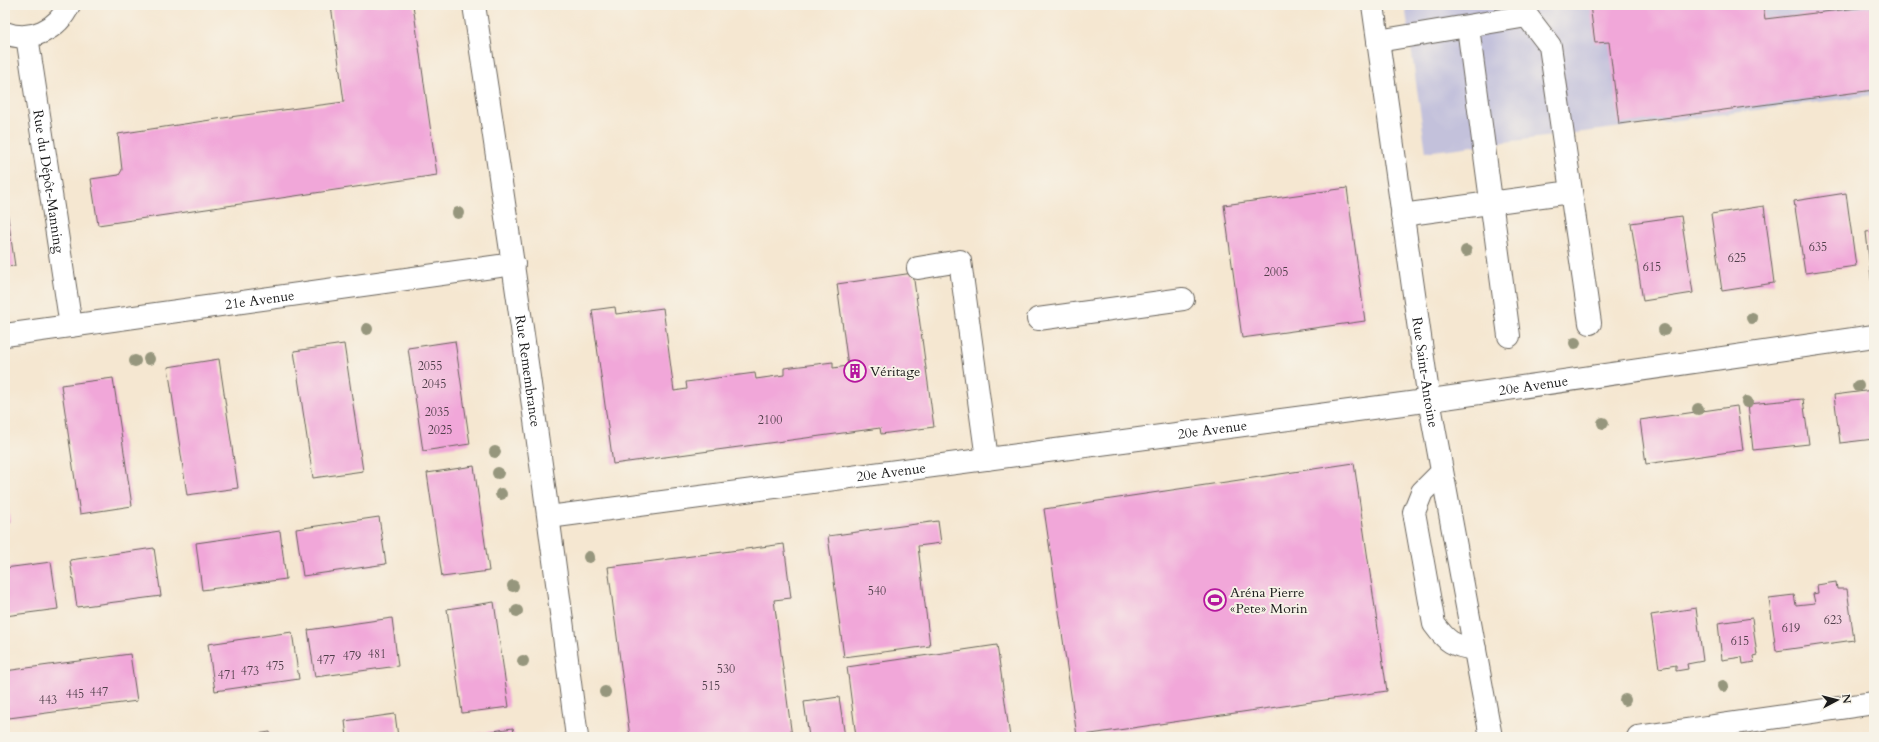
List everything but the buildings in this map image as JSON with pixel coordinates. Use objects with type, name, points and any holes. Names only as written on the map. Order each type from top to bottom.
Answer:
[{"type":"street","points":[[5,33],[27,36],[42,33],[55,25],[65,13],[69,5]]},
{"type":"street","name":"Rue Remembrance","points":[[474,5],[514,264],[549,517],[577,737]]},
{"type":"street","name":"Rue Saint-Antoine","points":[[1373,5],[1429,400],[1491,737]]},
{"type":"street","points":[[1378,41],[1468,27],[1528,11],[1550,46],[1590,323]]},
{"type":"street","points":[[1468,27],[1509,336]]},
{"type":"street","name":"Rue du Dépôt-Manning","points":[[27,36],[71,326]]},
{"type":"street","points":[[1402,215],[1571,192]]},
{"type":"street","points":[[918,268],[960,261],[987,459]]},
{"type":"street","name":"21e Avenue","points":[[5,335],[514,264]]},
{"type":"street","points":[[1038,319],[1183,299]]},
{"type":"street","name":"20e Avenue","points":[[549,517],[1429,400],[1874,336]]},
{"type":"street","points":[[1442,472],[1422,492],[1414,512],[1434,624],[1444,638],[1459,647],[1475,649]]},
{"type":"street","points":[[1638,737],[1874,703]]},
{"type":"shaded area","points":[[1405,5],[1874,5],[1874,95],[1426,152]]},
{"type":"place","name":"Véritage","points":[[855,371]]},
{"type":"place","name":"Aréna Pierre «Pete» Morin","points":[[1215,600]]}]
